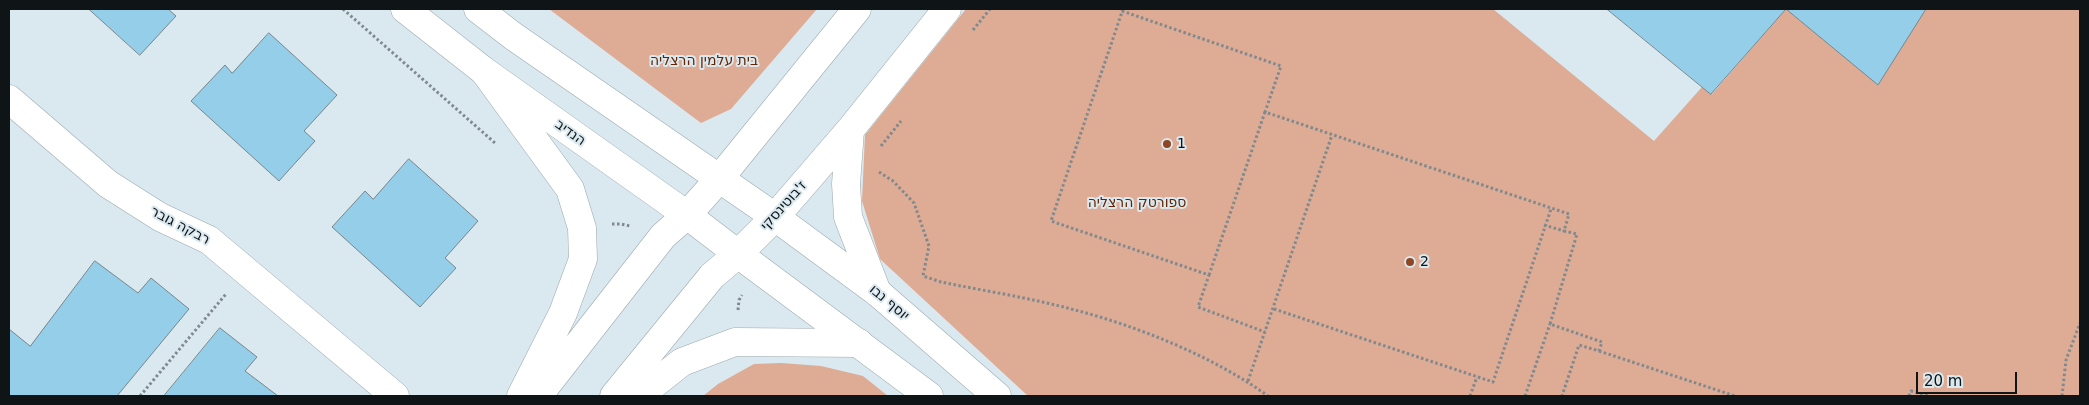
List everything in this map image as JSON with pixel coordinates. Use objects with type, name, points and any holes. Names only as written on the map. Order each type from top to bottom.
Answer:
[{"type":"street","name":"הנדיב","points":[[404,9],[484,71],[687,215],[738,254]]},
{"type":"street","points":[[478,9],[522,42],[775,217]]},
{"type":"street","points":[[538,396],[663,236],[687,215],[719,179],[857,9]]},
{"type":"street","name":"ז'בוטינסקי","points":[[614,396],[712,276],[738,254],[775,217],[850,130],[947,9]]},
{"type":"street","points":[[484,71],[570,189],[582,228],[583,259],[563,313],[521,396]]},
{"type":"street","name":"רבקה גובר","points":[[9,99],[108,184],[160,217],[209,240],[394,396]]},
{"type":"street","points":[[850,130],[846,184],[848,217],[877,292]]},
{"type":"street","name":"יוסף נבו","points":[[775,217],[877,292],[997,396]]},
{"type":"street","points":[[738,254],[929,396]]},
{"type":"street","points":[[639,396],[682,362],[734,342],[858,343]]},
{"type":"path","points":[[343,9],[498,145]]},
{"type":"path","points":[[1209,276],[1051,221],[1122,10],[1281,66],[1264,112],[1209,276],[1198,307],[1266,332]]},
{"type":"path","points":[[1264,112],[1569,214],[1564,231]]},
{"type":"path","points":[[1248,382],[1332,135]]},
{"type":"path","points":[[871,168],[893,180],[914,204],[929,246],[922,276],[940,282],[1074,310],[1138,330],[1225,369],[1268,396]]},
{"type":"path","points":[[1274,309],[1493,382],[1544,225],[1551,209]]},
{"type":"path","points":[[1525,396],[1550,324],[1577,234],[1544,225]]},
{"type":"path","points":[[140,396],[245,270]]},
{"type":"path","points":[[2062,396],[2066,360],[2080,323]]},
{"type":"path","points":[[1550,324],[1602,342],[1599,351]]},
{"type":"path","points":[[1562,396],[1579,345],[1735,396]]},
{"type":"path","points":[[1470,396],[1477,377]]},
{"type":"path","points":[[1910,396],[1911,391],[1929,396]]},
{"type":"green space","name":"בית עלמין הרצליה","points":[[549,9],[817,9],[731,109],[701,123]]},
{"type":"green space","name":"ספורטק הרצליה","points":[[966,9],[1493,9],[1654,141],[1702,87],[1712,94],[1786,9],[1878,84],[1926,9],[2080,9],[2080,396],[1028,396],[880,259],[862,201],[865,135]]},
{"type":"green space","points":[[781,363],[821,366],[863,376],[888,396],[703,396],[718,384],[754,364]]},
{"type":"building","points":[[89,9],[168,9],[176,16],[140,55]]},
{"type":"building","points":[[1607,9],[1786,9],[1711,94]]},
{"type":"building","points":[[1786,9],[1926,9],[1878,85]]},
{"type":"building","points":[[269,33],[337,95],[304,131],[315,141],[279,181],[191,101],[225,65],[232,73]]},
{"type":"building","points":[[409,159],[478,221],[445,258],[456,268],[420,307],[332,227],[365,191],[373,199]]},
{"type":"building","points":[[95,261],[138,293],[151,278],[189,309],[117,396],[9,396],[9,329],[30,346]]},
{"type":"building","points":[[220,328],[257,357],[245,371],[278,396],[164,396]]},
{"type":"place","name":"1","points":[[1167,144]]},
{"type":"place","name":"2","points":[[1410,262]]}]
